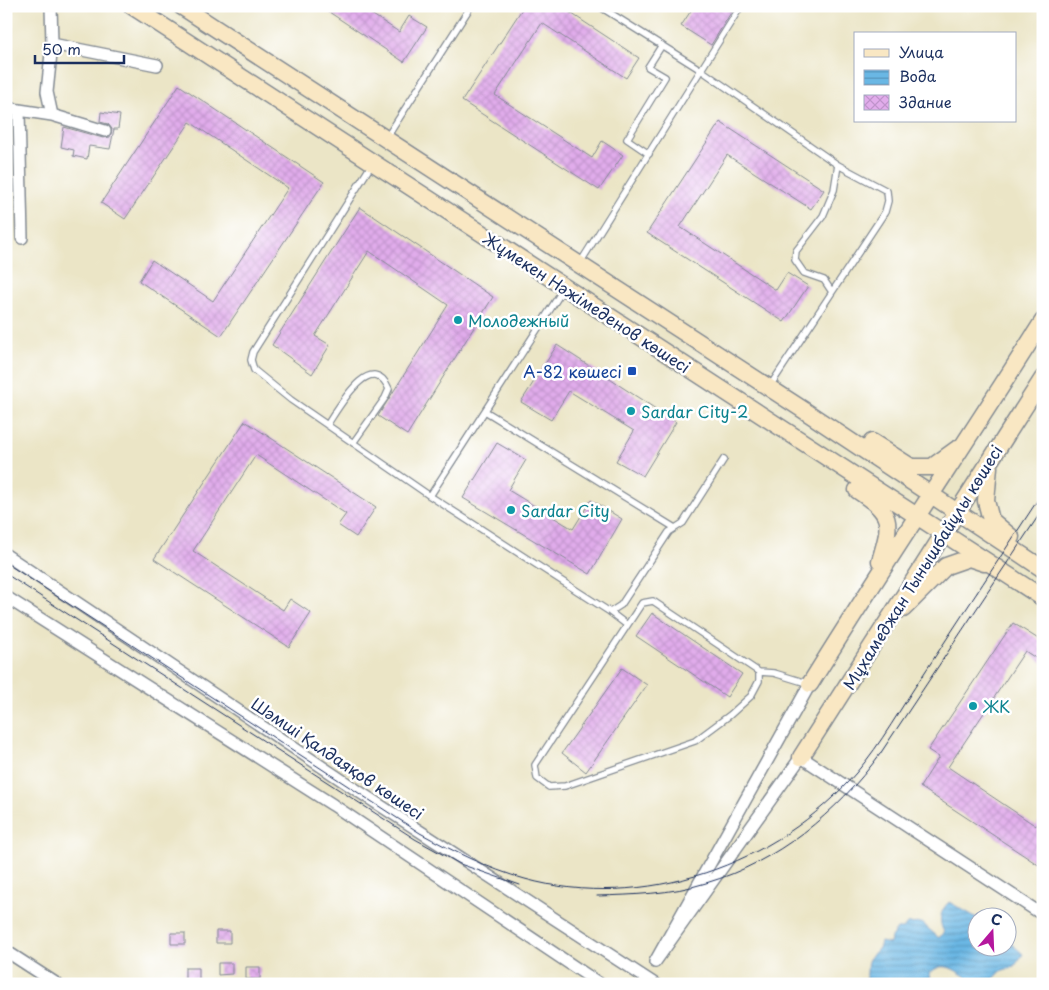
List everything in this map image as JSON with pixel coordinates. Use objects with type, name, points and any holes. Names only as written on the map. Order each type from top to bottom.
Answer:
[{"type":"main road","name":"Жұмекен Нәжімеденов көшесі","points":[[132,6],[372,164],[565,287],[1043,598]]},
{"type":"main road","name":"Жұмекен Нәжімеденов көшесі","points":[[189,8],[386,139],[805,411],[1038,566]]},
{"type":"main road","points":[[565,287],[580,265]]},
{"type":"main road","name":"Мұхамеджан Тынышбайұлы көшесі","points":[[810,684],[873,582],[967,442],[1043,321]]},
{"type":"main road","name":"Мұхамеджан Тынышбайұлы көшесі","points":[[801,757],[1043,378]]},
{"type":"main road","points":[[805,411],[848,428],[911,467],[932,467],[967,442]]},
{"type":"main road","points":[[791,434],[825,469],[873,501],[885,513],[889,532],[873,582]]},
{"type":"main road","points":[[992,457],[986,502],[990,520],[1024,549],[1038,566]]},
{"type":"main road","points":[[886,624],[946,566],[969,558],[991,565]]},
{"type":"street","points":[[52,6],[52,44],[47,92],[52,116]]},
{"type":"street","points":[[52,44],[157,65]]},
{"type":"street","points":[[6,108],[52,116],[105,131]]},
{"type":"street","points":[[19,111],[22,238]]},
{"type":"street","name":"Шәмші Қалдаяқов көшесі","points":[[6,555],[362,793],[652,983]]},
{"type":"street","points":[[6,597],[332,805],[600,984]]},
{"type":"street","points":[[652,983],[654,962],[810,684]]},
{"type":"street","points":[[654,962],[801,757],[1043,915]]},
{"type":"street","points":[[6,951],[57,984]]},
{"type":"lane","points":[[386,139],[471,6]]},
{"type":"lane","points":[[599,6],[702,70],[838,165],[887,192],[888,201],[885,212],[769,388]]},
{"type":"lane","points":[[580,265],[741,6]]},
{"type":"lane","points":[[649,154],[627,138],[664,78],[648,67],[662,45]]},
{"type":"lane","points":[[372,164],[253,352],[251,360],[254,370],[327,425],[430,496],[610,612],[627,625]]},
{"type":"lane","points":[[832,292],[824,280],[804,273],[795,260],[796,251],[823,216],[834,190],[838,165]]},
{"type":"lane","points":[[430,496],[565,287]]},
{"type":"lane","points":[[327,425],[358,382],[366,375],[372,374],[380,378],[388,389],[385,398],[353,443]]},
{"type":"lane","points":[[485,411],[675,528]]},
{"type":"lane","points":[[610,612],[621,605],[669,532],[682,523],[724,459]]},
{"type":"lane","points":[[759,672],[759,681],[750,696],[730,716],[695,740],[565,786],[548,787],[537,778],[535,765],[642,603],[653,601],[759,672],[774,673],[810,684]]},
{"type":"water","points":[[949,902],[966,912],[966,958],[1016,958],[1016,948],[1023,954],[1014,967],[1003,970],[987,983],[976,982],[950,968],[944,967],[937,968],[930,973],[931,984],[863,984],[866,978],[869,959],[878,949],[881,942],[890,944],[891,937],[897,929],[903,929],[907,924],[922,923],[939,938],[944,932],[941,920],[944,909]]},
{"type":"building","points":[[320,6],[359,6],[399,32],[409,16],[427,27],[404,62]]},
{"type":"building","points":[[524,6],[560,6],[639,58],[626,78],[542,23],[495,95],[592,158],[602,141],[623,155],[599,190],[462,101]]},
{"type":"building","points":[[694,6],[735,6],[711,45],[681,26]]},
{"type":"building","points":[[179,85],[324,182],[221,336],[139,281],[152,260],[213,301],[288,188],[190,122],[125,219],[101,203]]},
{"type":"building","points":[[101,112],[120,115],[118,129],[114,129],[110,149],[89,146],[87,159],[73,156],[74,150],[61,147],[64,127],[103,138],[110,137],[112,129],[108,124],[100,122]]},
{"type":"building","points":[[720,122],[824,190],[811,209],[727,155],[680,227],[776,290],[787,273],[808,286],[784,322],[647,233]]},
{"type":"building","name":"Молодежный","points":[[360,207],[493,297],[407,435],[378,416],[448,305],[369,251],[315,336],[330,345],[312,374],[272,345]]},
{"type":"building","name":"Sardar City-2","points":[[557,345],[676,422],[643,476],[616,461],[634,431],[569,391],[551,420],[521,402]]},
{"type":"building","points":[[245,421],[376,507],[356,537],[338,525],[346,514],[256,455],[193,551],[283,610],[290,599],[311,613],[289,647],[154,559]]},
{"type":"building","name":"Sardar City","points":[[497,443],[526,460],[508,490],[573,529],[591,500],[622,519],[590,574],[463,498]]},
{"type":"building","points":[[652,613],[742,674],[727,697],[636,636]]},
{"type":"building","name":"ЖК","points":[[1013,623],[1043,642],[1043,663],[1025,651],[948,767],[1036,826],[1043,816],[1043,868],[920,787],[939,757],[928,750]]},
{"type":"building","points":[[622,668],[647,685],[586,772],[562,753]]},
{"type":"building","points":[[216,931],[230,931],[230,943],[216,943]]},
{"type":"building","points":[[171,933],[185,933],[185,944],[171,944]]},
{"type":"building","points":[[218,963],[232,963],[232,974],[218,975]]},
{"type":"building","points":[[246,967],[260,967],[260,979],[246,979]]},
{"type":"building","points":[[185,968],[199,968],[199,980],[185,980]]},
{"type":"tram line","points":[[6,563],[432,840],[484,865],[525,879],[570,888],[615,889],[661,884],[705,873],[748,856],[788,833],[824,805],[856,773],[874,750],[1043,492]]},
{"type":"tram line","points":[[597,896],[679,890],[732,874],[781,849],[825,815],[845,796],[880,754],[1043,509]]},
{"type":"tram line","points":[[6,574],[415,839],[460,864],[520,885]]},
{"type":"place","name":"Молодежный","points":[[458,320]]},
{"type":"place","name":"A-82 көшесі","points":[[632,371]]},
{"type":"place","name":"Sardar City-2","points":[[631,411]]},
{"type":"place","name":"Sardar City","points":[[511,510]]},
{"type":"place","name":"ЖК","points":[[973,706]]}]
